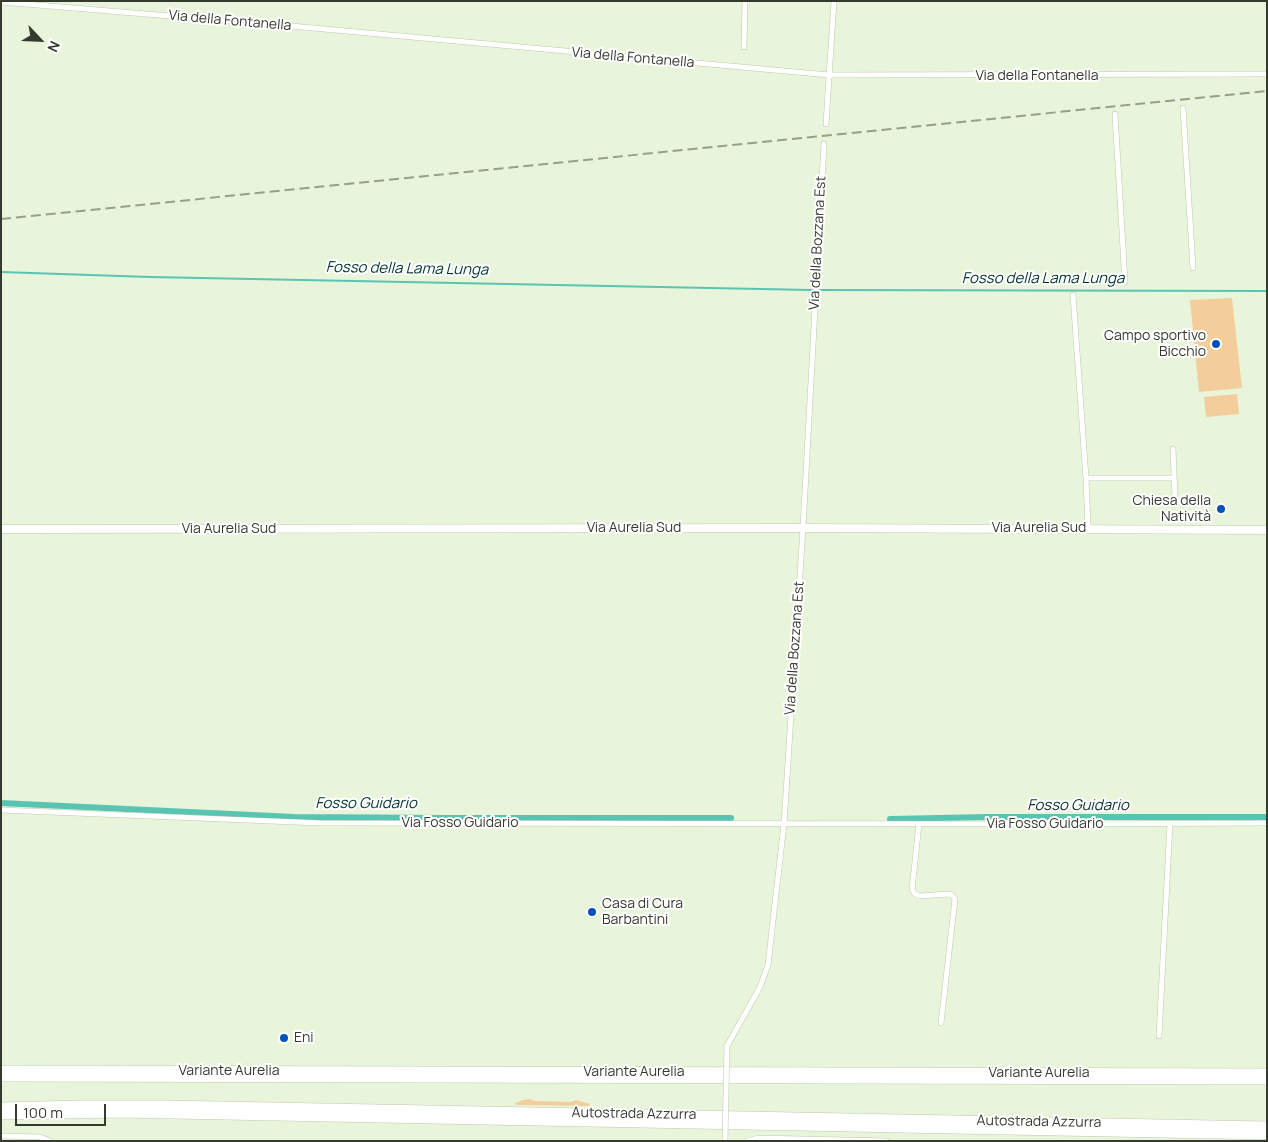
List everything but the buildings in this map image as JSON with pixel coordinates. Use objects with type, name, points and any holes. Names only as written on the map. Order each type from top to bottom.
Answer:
[{"type":"highway","name":"Variante Aurelia","points":[[1,1070],[1267,1073]]},
{"type":"highway","name":"Variante Aurelia","points":[[1,1077],[1267,1080]]},
{"type":"highway","name":"Autostrada Azzurra","points":[[1,1107],[79,1105],[186,1106],[1267,1126]]},
{"type":"highway","name":"Autostrada Azzurra","points":[[1,1115],[140,1114],[1267,1134]]},
{"type":"main road","name":"Via Aurelia Sud","points":[[1,529],[1088,528],[1267,530]]},
{"type":"street","points":[[744,47],[745,1]]},
{"type":"street","points":[[826,124],[834,1]]},
{"type":"street","name":"Via della Fontanella","points":[[1,2],[282,25],[829,76],[1267,74]]},
{"type":"street","points":[[1182,108],[1193,268]]},
{"type":"street","points":[[1115,114],[1125,282]]},
{"type":"street","name":"Via della Bozzana Est","points":[[725,1141],[728,1046],[760,987],[768,965],[784,824],[803,528],[824,144]]},
{"type":"street","points":[[1073,295],[1088,528]]},
{"type":"street","points":[[1172,449],[1174,498]]},
{"type":"street","points":[[1086,478],[1174,478]]},
{"type":"street","name":"Via Fosso Guidario","points":[[1,810],[320,823],[1267,823]]},
{"type":"street","points":[[1159,1036],[1170,823]]},
{"type":"street","points":[[919,824],[912,889],[914,894],[919,896],[948,894],[952,895],[955,899],[941,1023]]},
{"type":"street","points":[[1,1136],[40,1137],[50,1141]]},
{"type":"street","points":[[748,1141],[758,1138],[887,1141]]},
{"type":"shaded area","name":"Campo sportivo Bicchio","points":[[1232,298],[1242,388],[1199,392],[1190,300]]},
{"type":"shaded area","points":[[1237,394],[1239,414],[1206,417],[1204,397]]},
{"type":"shaded area","points":[[530,1099],[535,1101],[571,1102],[576,1100],[590,1104],[589,1106],[514,1104]]},
{"type":"waterway","name":"Fosso della Lama Lunga","points":[[1,272],[150,277],[812,290]]},
{"type":"waterway","name":"Fosso della Lama Lunga","points":[[819,290],[1267,291]]},
{"type":"waterway","name":"Fosso Guidario","points":[[1,803],[294,817],[731,818]]},
{"type":"waterway","name":"Fosso Guidario","points":[[890,819],[1267,817]]},
{"type":"railway","points":[[1,219],[1267,91]]},
{"type":"place","name":"Campo sportivo Bicchio","points":[[1216,344]]},
{"type":"place","name":"Chiesa della Natività","points":[[1221,509]]},
{"type":"place","name":"Casa di Cura Barbantini","points":[[592,912]]},
{"type":"place","name":"Eni","points":[[284,1038]]}]
